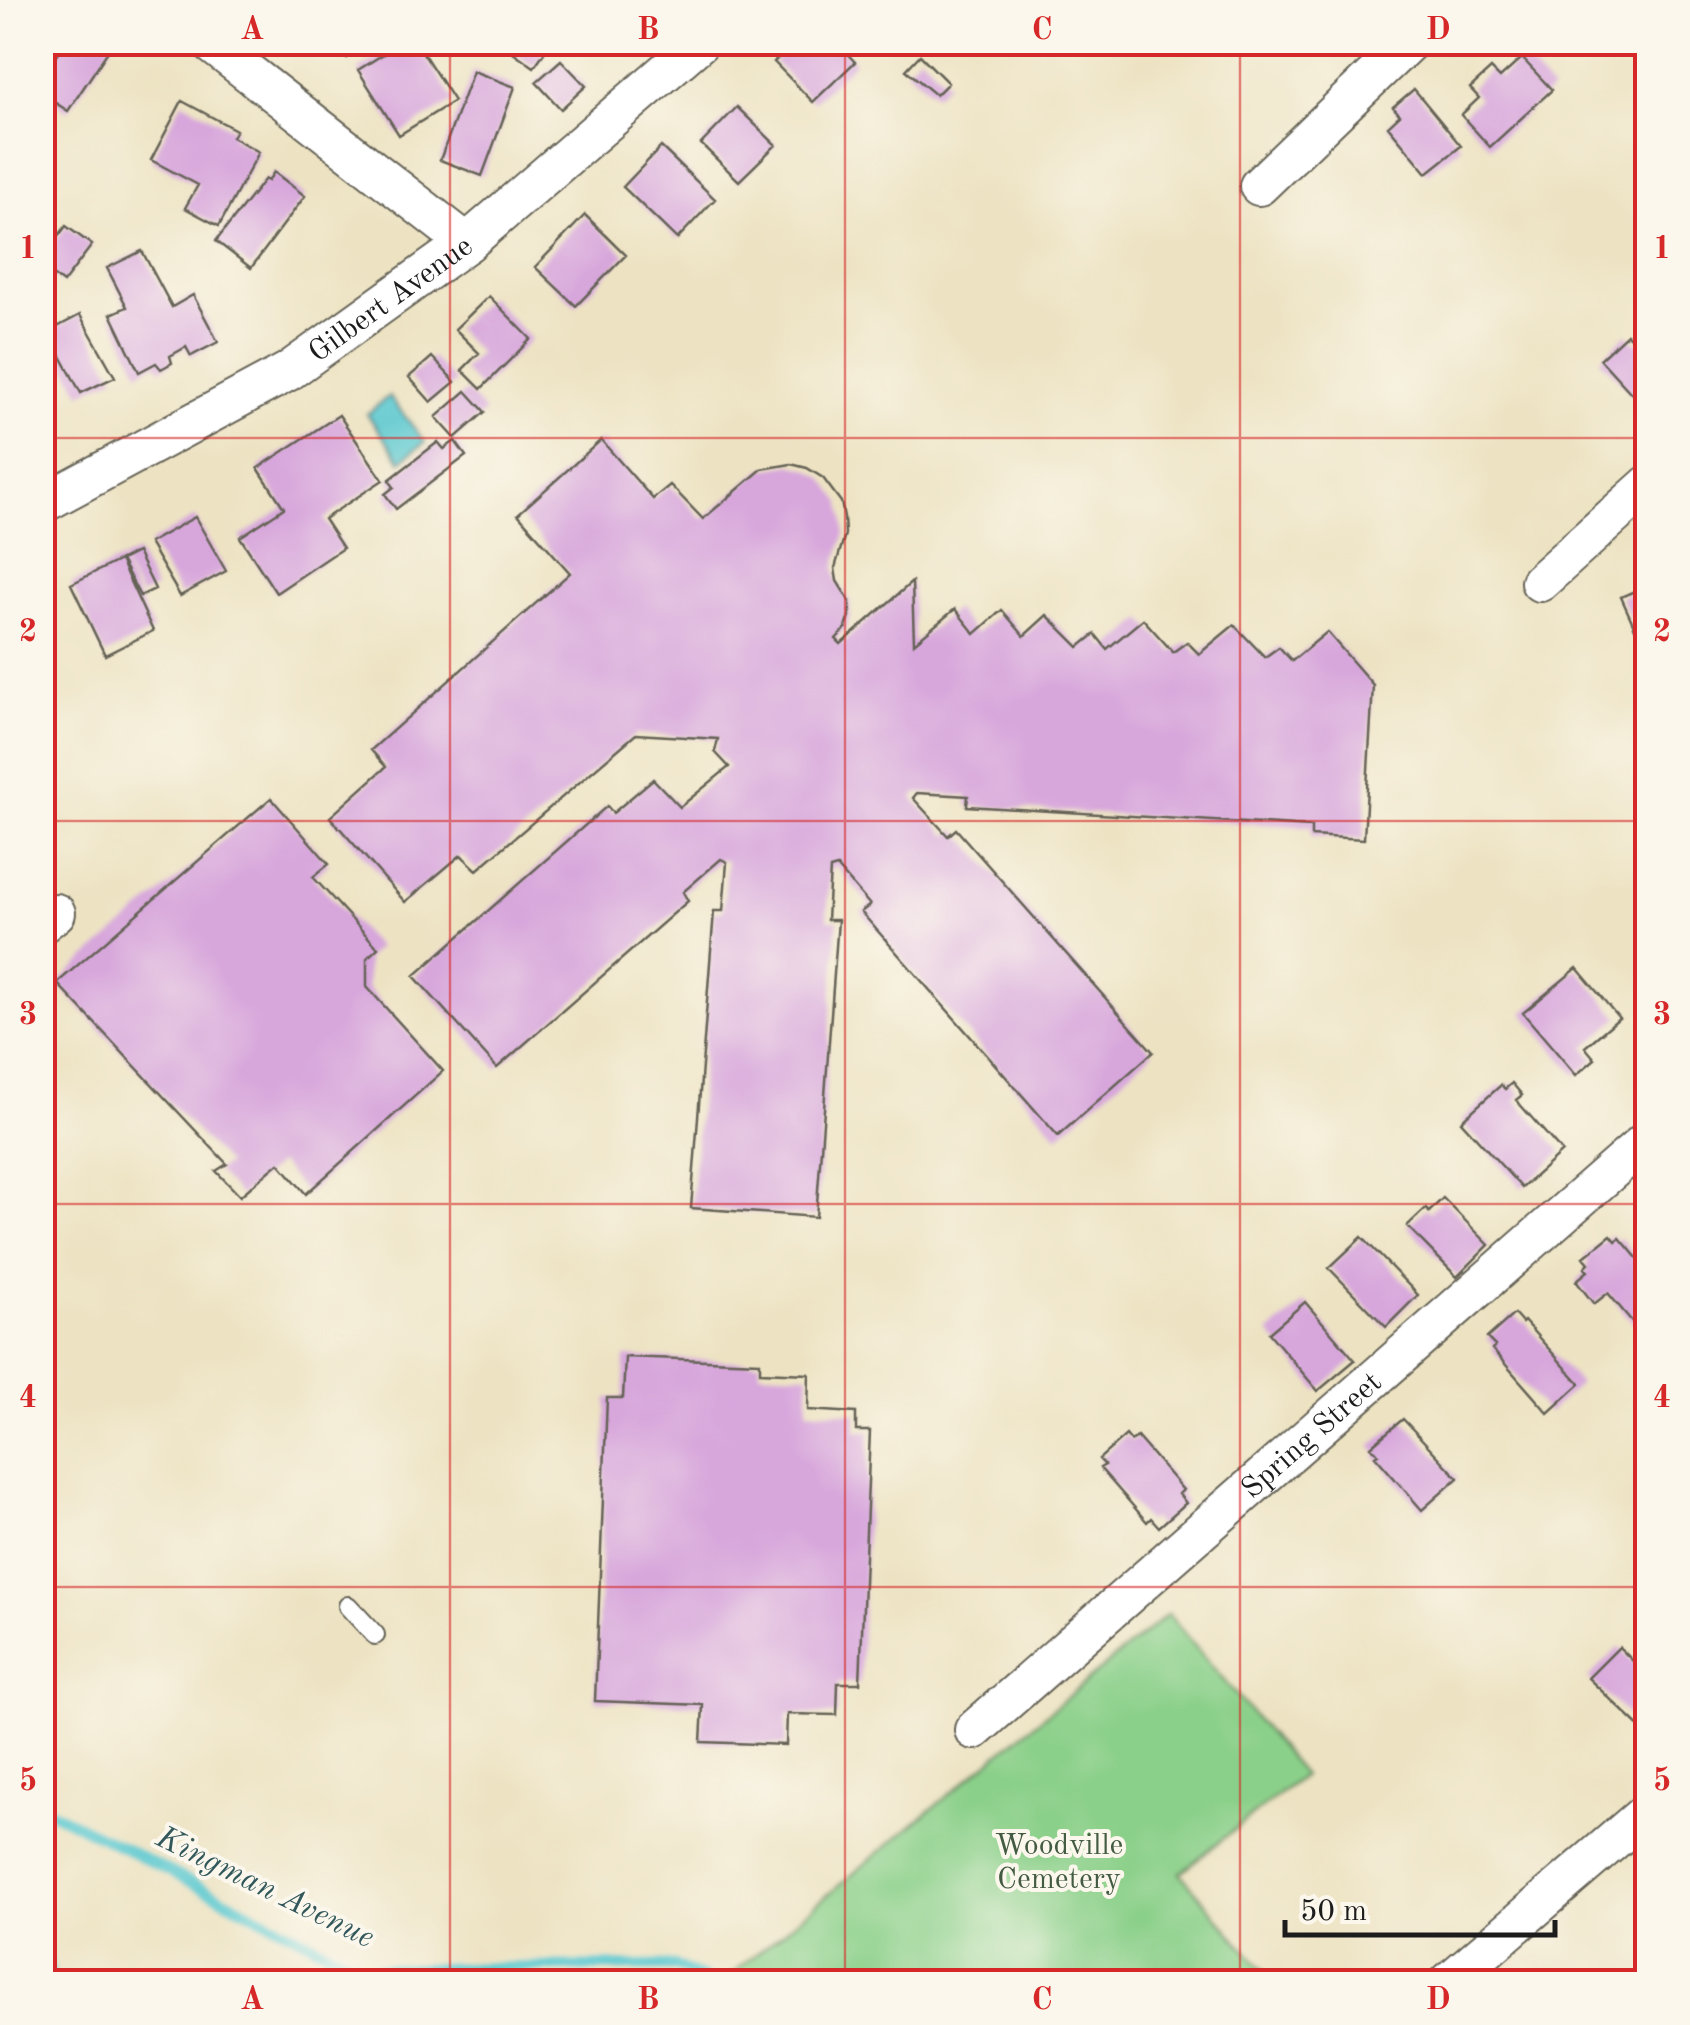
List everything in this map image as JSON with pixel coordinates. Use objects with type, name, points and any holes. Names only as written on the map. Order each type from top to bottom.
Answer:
[{"type":"street","points":[[209,42],[467,243]]},
{"type":"street","name":"Gilbert Avenue","points":[[42,504],[288,370],[467,243],[700,42]]},
{"type":"street","points":[[1258,186],[1409,42]]},
{"type":"street","points":[[1540,582],[1648,485]]},
{"type":"street","name":"Spring Street","points":[[974,1730],[1648,1138]]},
{"type":"street","points":[[1448,1982],[1648,1811]]},
{"type":"lane","points":[[348,1606],[376,1635]]},
{"type":"green space","name":"Woodville Cemetery","points":[[1168,1614],[1303,1775],[1180,1873],[1273,1982],[722,1982]]},
{"type":"water","points":[[389,396],[425,442],[401,461],[367,414]]},
{"type":"building","points":[[65,42],[114,42],[68,111],[42,94],[42,76]]},
{"type":"building","points":[[329,42],[360,42],[347,58]]},
{"type":"building","points":[[403,42],[416,42],[454,101],[399,135],[358,70]]},
{"type":"building","points":[[499,42],[541,42],[548,47],[534,67]]},
{"type":"building","points":[[795,42],[836,42],[855,62],[813,102],[774,62]]},
{"type":"building","points":[[920,55],[948,83],[936,95],[906,70]]},
{"type":"building","points":[[1522,58],[1552,90],[1490,147],[1461,115],[1479,98],[1470,88],[1491,69],[1500,78]]},
{"type":"building","points":[[561,60],[586,86],[561,109],[536,82]]},
{"type":"building","points":[[473,71],[515,87],[482,176],[440,160]]},
{"type":"building","points":[[1414,89],[1461,146],[1427,173],[1388,126],[1400,115],[1393,107]]},
{"type":"building","points":[[182,101],[236,130],[232,137],[259,152],[219,226],[185,208],[198,185],[151,160]]},
{"type":"building","points":[[737,107],[776,145],[739,181],[701,144]]},
{"type":"building","points":[[661,147],[715,199],[677,239],[623,187]]},
{"type":"building","points":[[274,172],[305,196],[251,268],[216,241]]},
{"type":"building","points":[[585,215],[626,255],[576,306],[535,267]]},
{"type":"building","points":[[66,226],[92,245],[63,283],[42,267],[42,258]]},
{"type":"building","points":[[142,251],[172,307],[193,295],[218,342],[191,356],[186,347],[170,356],[172,363],[161,369],[156,363],[139,372],[111,314],[127,307],[107,268]]},
{"type":"building","points":[[489,296],[531,339],[481,389],[462,370],[479,353],[455,329]]},
{"type":"building","points":[[80,315],[115,377],[81,393],[48,332]]},
{"type":"building","points":[[1627,334],[1637,344],[1645,337],[1648,340],[1648,400],[1642,405],[1600,359]]},
{"type":"building","points":[[432,357],[455,382],[431,402],[409,377]]},
{"type":"building","points":[[466,391],[485,412],[455,438],[436,417]]},
{"type":"building","points":[[339,415],[383,480],[324,519],[343,548],[276,593],[240,537],[284,508],[258,468]]},
{"type":"building","points":[[601,440],[653,499],[670,485],[703,519],[762,469],[791,464],[823,478],[841,502],[844,517],[845,534],[835,568],[837,581],[850,602],[850,616],[836,639],[841,644],[912,582],[914,643],[955,609],[975,634],[1002,610],[1024,636],[1047,615],[1079,647],[1095,634],[1107,649],[1143,619],[1173,652],[1187,642],[1199,654],[1234,625],[1265,657],[1279,647],[1292,661],[1327,632],[1373,685],[1364,839],[1311,836],[1311,827],[967,806],[968,796],[917,793],[913,798],[948,836],[956,829],[1153,1052],[1058,1136],[861,912],[870,905],[837,867],[830,869],[827,920],[838,920],[816,1217],[691,1208],[714,911],[723,911],[727,862],[721,859],[683,892],[688,901],[497,1068],[414,976],[607,806],[613,813],[653,779],[680,807],[729,767],[715,752],[718,739],[636,734],[477,870],[461,855],[405,902],[330,817],[386,767],[371,750],[570,573],[518,514]]},
{"type":"building","points":[[455,441],[466,456],[396,509],[385,494],[394,487],[389,480],[438,442],[444,449]]},
{"type":"building","points":[[195,517],[226,571],[180,596],[149,543]]},
{"type":"building","points":[[137,552],[155,589],[140,596],[121,560]]},
{"type":"building","points":[[120,560],[153,631],[105,655],[71,584]]},
{"type":"building","points":[[1648,585],[1648,657],[1621,597]]},
{"type":"building","points":[[271,798],[329,864],[313,877],[378,948],[367,958],[367,987],[443,1071],[306,1194],[279,1163],[240,1196],[216,1171],[227,1164],[57,983]]},
{"type":"building","points":[[1577,968],[1619,1018],[1585,1047],[1595,1059],[1576,1075],[1523,1013]]},
{"type":"building","points":[[1512,1083],[1522,1095],[1516,1100],[1562,1152],[1522,1188],[1461,1121],[1501,1085],[1505,1089]]},
{"type":"building","points":[[1443,1198],[1489,1245],[1457,1277],[1407,1226]]},
{"type":"building","points":[[1611,1235],[1616,1241],[1620,1238],[1648,1271],[1648,1324],[1640,1331],[1608,1293],[1594,1304],[1576,1281],[1588,1271],[1585,1267],[1589,1263],[1584,1257]]},
{"type":"building","points":[[1362,1237],[1418,1295],[1386,1327],[1329,1268]]},
{"type":"building","points":[[1305,1302],[1355,1360],[1318,1391],[1269,1333]]},
{"type":"building","points":[[1514,1314],[1580,1384],[1548,1413],[1492,1349],[1495,1346],[1487,1338]]},
{"type":"building","points":[[625,1357],[760,1362],[760,1372],[809,1374],[808,1410],[856,1413],[856,1431],[870,1431],[860,1683],[838,1683],[837,1715],[787,1714],[786,1745],[701,1742],[703,1705],[595,1701],[607,1398],[623,1398]]},
{"type":"building","points":[[1403,1419],[1458,1478],[1422,1510],[1375,1456],[1378,1454],[1371,1446]]},
{"type":"building","points":[[1126,1435],[1131,1441],[1137,1437],[1183,1490],[1179,1494],[1186,1503],[1159,1527],[1151,1518],[1147,1522],[1100,1468],[1105,1465],[1099,1459]]},
{"type":"building","points":[[1619,1647],[1648,1676],[1648,1735],[1588,1678]]},
{"type":"waterway","name":"Kingman Avenue","points":[[42,1807],[363,1969],[675,1966],[712,1982]]},
{"type":"waterway","points":[[42,1944],[52,1982]]}]
